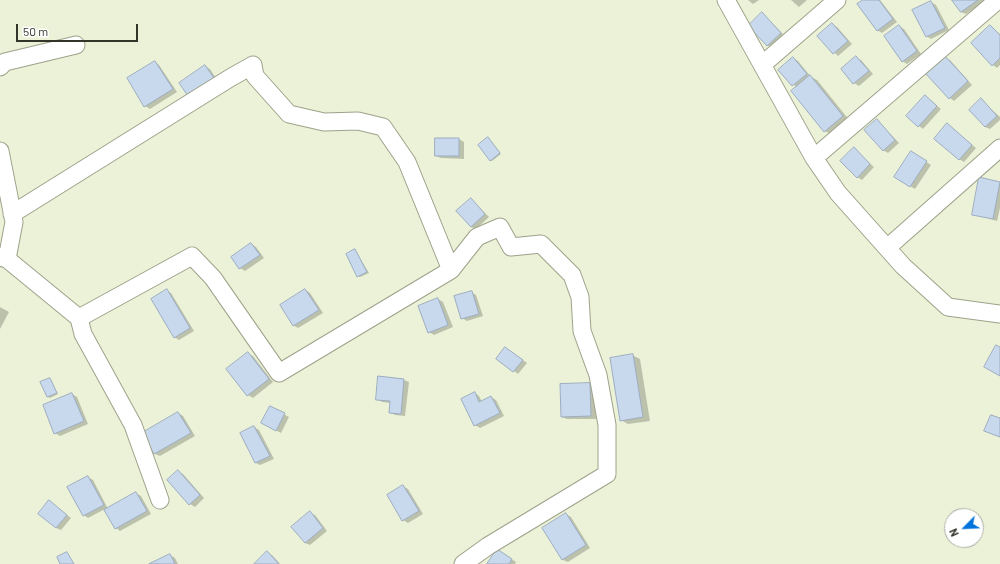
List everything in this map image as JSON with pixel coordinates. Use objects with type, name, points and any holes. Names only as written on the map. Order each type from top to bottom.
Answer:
[{"type":"street","points":[[726,0],[814,158],[838,193],[903,266],[948,307],[1000,314]]},
{"type":"street","points":[[762,65],[837,0]]},
{"type":"street","points":[[814,158],[998,0]]},
{"type":"street","points":[[0,67],[6,62],[76,45]]},
{"type":"street","points":[[12,214],[230,78],[253,66],[255,76],[289,114],[324,122],[358,121],[383,127],[407,162],[451,270]]},
{"type":"street","points":[[887,248],[1000,148]]},
{"type":"street","points":[[0,151],[14,222],[3,258],[79,318],[83,334],[133,425],[160,500]]},
{"type":"street","points":[[79,318],[192,256],[213,278],[279,373],[451,270],[477,237],[500,227],[511,247],[541,244],[572,275],[580,296],[582,331],[598,375],[607,425],[606,474],[566,497],[525,525],[488,546],[463,564]]},
{"type":"building","points":[[863,0],[879,0],[893,19],[877,31],[857,4]]},
{"type":"building","points":[[952,0],[978,0],[961,12]]},
{"type":"building","points":[[931,1],[945,28],[926,37],[912,10]]},
{"type":"building","points":[[762,12],[781,33],[767,46],[748,26]]},
{"type":"building","points":[[832,23],[848,41],[833,54],[817,36]]},
{"type":"building","points":[[899,25],[917,51],[902,62],[884,36]]},
{"type":"building","points":[[990,25],[1000,35],[1000,58],[992,66],[971,43]]},
{"type":"building","points":[[856,56],[869,71],[853,84],[841,69]]},
{"type":"building","points":[[945,56],[968,81],[949,99],[926,74]]},
{"type":"building","points":[[793,57],[807,74],[792,86],[778,70]]},
{"type":"building","points":[[155,61],[173,89],[144,107],[127,78]]},
{"type":"building","points":[[205,65],[216,81],[190,99],[179,83]]},
{"type":"building","points":[[810,75],[843,116],[824,132],[791,91]]},
{"type":"building","points":[[925,95],[937,106],[918,127],[906,116]]},
{"type":"building","points":[[981,98],[997,116],[985,127],[969,110]]},
{"type":"building","points":[[877,119],[895,140],[883,151],[864,130]]},
{"type":"building","points":[[947,123],[972,145],[959,160],[934,139]]},
{"type":"building","points":[[488,137],[500,153],[490,161],[478,145]]},
{"type":"building","points":[[435,138],[459,138],[459,156],[435,156]]},
{"type":"building","points":[[854,147],[870,164],[857,178],[840,161]]},
{"type":"building","points":[[911,151],[927,161],[910,187],[894,177]]},
{"type":"building","points":[[979,177],[1000,182],[993,219],[972,215]]},
{"type":"building","points":[[471,198],[485,214],[471,227],[456,211]]},
{"type":"building","points":[[251,243],[260,255],[239,269],[231,257]]},
{"type":"building","points":[[355,249],[367,272],[357,277],[346,254]]},
{"type":"building","points":[[167,289],[190,328],[174,338],[151,299]]},
{"type":"building","points":[[305,289],[319,310],[293,326],[280,305]]},
{"type":"building","points":[[472,291],[479,314],[461,319],[454,296]]},
{"type":"building","points":[[438,298],[448,325],[428,333],[418,306]]},
{"type":"building","points":[[996,345],[1000,347],[1000,376],[984,367]]},
{"type":"building","points":[[505,347],[523,360],[513,372],[496,359]]},
{"type":"building","points":[[248,352],[269,379],[247,396],[226,369]]},
{"type":"building","points":[[633,354],[643,417],[620,421],[610,358]]},
{"type":"building","points":[[378,376],[404,379],[401,414],[389,413],[390,401],[376,400]]},
{"type":"building","points":[[50,378],[57,393],[47,397],[40,382]]},
{"type":"building","points":[[590,383],[591,416],[561,417],[560,384]]},
{"type":"building","points":[[475,392],[479,402],[491,396],[500,413],[474,426],[461,399]]},
{"type":"building","points":[[72,393],[84,421],[54,434],[43,405]]},
{"type":"building","points":[[270,406],[285,413],[276,431],[261,423]]},
{"type":"building","points":[[178,412],[191,433],[154,454],[142,433]]},
{"type":"building","points":[[991,415],[1000,418],[1000,437],[984,431]]},
{"type":"building","points":[[254,426],[270,456],[255,463],[240,433]]},
{"type":"building","points":[[178,470],[200,495],[189,505],[167,480]]},
{"type":"building","points":[[88,476],[104,505],[83,516],[67,487]]},
{"type":"building","points":[[403,485],[419,511],[402,521],[387,495]]},
{"type":"building","points":[[136,492],[147,511],[115,529],[104,510]]},
{"type":"building","points":[[49,500],[67,515],[56,528],[38,514]]},
{"type":"building","points":[[310,511],[323,528],[305,543],[291,527]]},
{"type":"building","points":[[566,513],[586,545],[562,560],[542,528]]},
{"type":"building","points":[[497,549],[512,559],[509,564],[487,564]]},
{"type":"building","points":[[267,551],[279,564],[254,564]]},
{"type":"building","points":[[67,552],[74,564],[60,564],[57,557]]},
{"type":"building","points":[[170,554],[175,564],[149,564]]}]
